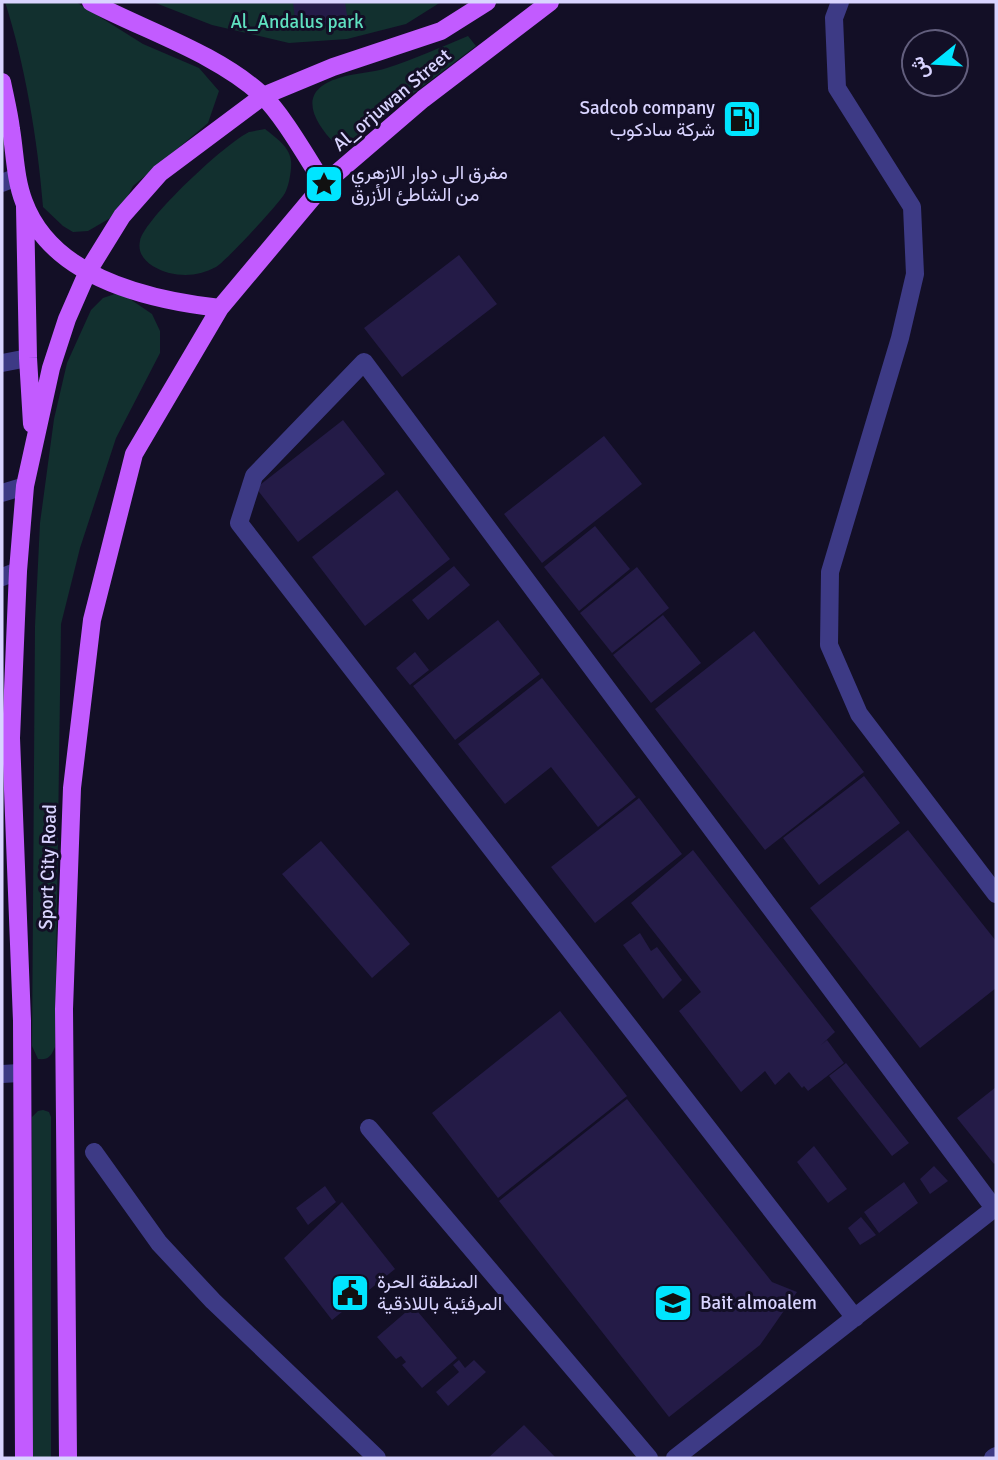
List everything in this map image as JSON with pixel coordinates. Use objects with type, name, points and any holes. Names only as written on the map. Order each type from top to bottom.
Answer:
[{"type":"main road","points":[[91,2],[132,24],[193,50],[263,96],[324,184]]},
{"type":"main road","name":"Al_orjuwan Street","points":[[88,271],[122,216],[160,173],[263,96],[333,67],[441,32],[486,2]]},
{"type":"main road","name":"Al_orjuwan Street","points":[[220,308],[324,184],[422,99],[550,2]]},
{"type":"main road","points":[[2,82],[9,180],[43,238],[64,257],[113,283],[165,300],[220,308]]},
{"type":"main road","points":[[24,203],[28,358],[34,446]]},
{"type":"main road","name":"Sport City Road","points":[[24,1458],[20,1073],[22,1021],[6,742],[10,574],[25,486],[51,368],[67,319],[88,271]]},
{"type":"main road","name":"Sport City Road","points":[[68,1458],[64,1009],[72,788],[92,620],[134,454],[220,308]]},
{"type":"street","points":[[841,2],[834,18],[837,88],[912,207],[915,274],[900,338],[830,572],[829,645],[859,715],[996,894]]},
{"type":"street","points":[[2,363],[28,358]]},
{"type":"street","points":[[675,1458],[855,1318],[995,1208],[365,362],[254,476],[239,523],[855,1318]]},
{"type":"street","points":[[2,493],[25,486]]},
{"type":"street","points":[[2,1074],[20,1073]]},
{"type":"street","points":[[369,1128],[649,1458]]},
{"type":"street","points":[[94,1152],[159,1243],[204,1291],[377,1458]]},
{"type":"green space","points":[[5,2],[76,2],[143,44],[199,68],[219,91],[208,123],[133,186],[119,213],[88,231],[73,232],[43,207],[30,103]]},
{"type":"green space","name":"Al_Andalus park","points":[[153,2],[441,2],[406,24],[347,39],[289,43],[212,25]]},
{"type":"green space","points":[[468,36],[476,46],[349,142],[335,144],[320,126],[315,116],[313,99],[317,91],[326,84],[345,76],[387,68]]},
{"type":"green space","points":[[265,129],[285,147],[291,164],[285,193],[263,220],[222,263],[205,272],[187,275],[169,273],[148,262],[141,253],[140,241],[145,230],[170,199],[223,150],[249,132]]},
{"type":"green space","points":[[115,294],[127,297],[152,314],[160,331],[160,353],[116,438],[80,548],[61,624],[55,1047],[49,1057],[38,1059],[32,1046],[35,626],[40,523],[54,419],[67,363],[91,310],[103,298]]},
{"type":"green space","points":[[43,1110],[49,1112],[51,1117],[51,1458],[33,1458],[32,1117]]},
{"type":"building","points":[[293,2],[345,2],[348,22],[296,28]]},
{"type":"building","points":[[459,255],[497,304],[402,377],[364,328]]},
{"type":"building","points":[[343,420],[385,474],[298,542],[256,488]]},
{"type":"building","points":[[604,436],[642,484],[542,563],[504,514]]},
{"type":"building","points":[[397,490],[450,559],[365,626],[312,557]]},
{"type":"building","points":[[595,526],[630,569],[579,611],[544,567]]},
{"type":"building","points":[[454,566],[470,585],[428,620],[412,600]]},
{"type":"building","points":[[637,567],[669,608],[612,653],[580,613]]},
{"type":"building","points":[[663,615],[701,663],[651,703],[613,655]]},
{"type":"building","points":[[498,620],[540,674],[455,740],[413,686]]},
{"type":"building","points":[[754,631],[864,772],[765,850],[655,709]]},
{"type":"building","points":[[415,652],[429,670],[410,685],[396,668]]},
{"type":"building","points":[[542,678],[636,797],[598,827],[551,767],[505,804],[458,744]]},
{"type":"building","points":[[864,776],[900,823],[819,885],[783,838]]},
{"type":"building","points":[[639,798],[682,854],[595,923],[551,867]]},
{"type":"building","points":[[908,830],[996,941],[996,988],[920,1048],[810,908]]},
{"type":"building","points":[[321,841],[410,944],[372,978],[282,874]]},
{"type":"building","points":[[693,850],[835,1032],[821,1045],[827,1040],[844,1063],[808,1091],[804,1086],[802,1088],[789,1072],[775,1085],[765,1071],[741,1092],[679,1011],[701,992],[631,903]]},
{"type":"building","points":[[640,933],[651,951],[657,947],[682,980],[663,999],[623,945]]},
{"type":"building","points":[[560,1011],[627,1096],[498,1198],[432,1113]]},
{"type":"building","points":[[846,1063],[909,1143],[892,1156],[829,1076]]},
{"type":"building","points":[[996,1087],[996,1162],[994,1164],[957,1118]]},
{"type":"building","points":[[627,1099],[772,1282],[797,1292],[760,1345],[669,1417],[499,1201]]},
{"type":"building","points":[[814,1146],[847,1189],[828,1203],[797,1162]]},
{"type":"building","points":[[934,1166],[948,1181],[930,1194],[920,1179]]},
{"type":"building","points":[[904,1182],[918,1203],[879,1233],[864,1212]]},
{"type":"building","points":[[325,1186],[336,1202],[308,1225],[296,1208]]},
{"type":"building","points":[[342,1202],[395,1269],[332,1320],[284,1258]]},
{"type":"building","points":[[861,1217],[876,1235],[860,1245],[848,1228]]},
{"type":"building","points":[[413,1306],[457,1358],[422,1388],[402,1365],[406,1362],[401,1356],[396,1359],[377,1337]]},
{"type":"building","points":[[459,1360],[465,1368],[474,1360],[486,1372],[448,1406],[436,1392],[459,1372],[453,1365]]},
{"type":"building","points":[[524,1425],[556,1458],[488,1458]]},
{"type":"place","name":"Sadcob company شركة سادكوب","points":[[742,119]]},
{"type":"place","name":"مفرق الى دوار الازهري من الشاطئ الأزرق","points":[[324,184]]},
{"type":"place","name":"المنطقة الحرة المرفئية باللاذقية","points":[[350,1293]]},
{"type":"place","name":"Bait almoalem","points":[[673,1303]]}]
